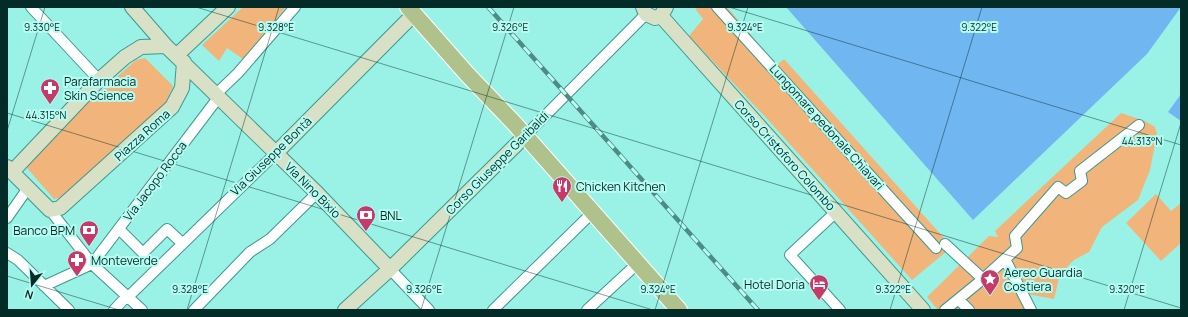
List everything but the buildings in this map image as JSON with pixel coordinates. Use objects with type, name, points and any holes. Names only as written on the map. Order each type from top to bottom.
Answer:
[{"type":"main road","points":[[411,11],[525,136],[679,310]]},
{"type":"street","points":[[30,7],[99,80]]},
{"type":"street","name":"Via Nino Bixio","points":[[132,7],[216,96],[317,193],[390,269]]},
{"type":"street","points":[[142,310],[92,264],[50,210],[9,169],[99,80],[125,57],[142,47],[176,55],[228,7]]},
{"type":"street","name":"Via Jacopo Rocca","points":[[92,264],[216,96],[295,7]]},
{"type":"street","name":"Lungomare pedonale Chiavari","points":[[718,7],[943,246],[980,276]]},
{"type":"street","points":[[644,10],[652,17],[664,11]]},
{"type":"street","name":"Corso Giuseppe Garibaldi","points":[[345,310],[390,269],[525,136],[644,10]]},
{"type":"street","name":"Via Giuseppe Bontà","points":[[114,310],[276,153],[411,11]]},
{"type":"street","name":"Corso Cristoforo Colombo","points":[[664,11],[836,212],[923,310]]},
{"type":"street","name":"Piazza Roma","points":[[50,210],[60,208],[172,107],[182,88],[176,55]]},
{"type":"street","points":[[945,310],[959,300],[980,276],[1005,259],[1017,248],[1015,236],[1058,187],[1066,193],[1082,180],[1080,171],[1139,125]]},
{"type":"street","points":[[7,218],[28,188]]},
{"type":"street","points":[[194,310],[229,272],[250,252],[270,238],[317,193]]},
{"type":"street","points":[[493,310],[593,212]]},
{"type":"street","points":[[836,212],[790,254],[840,310]]},
{"type":"street","points":[[119,228],[142,252],[167,229],[182,243]]},
{"type":"street","points":[[7,253],[18,260],[69,310]]},
{"type":"street","points":[[1005,259],[1031,310]]},
{"type":"street","points":[[587,310],[638,263]]},
{"type":"street","points":[[44,286],[92,264]]},
{"type":"street","points":[[390,269],[423,308]]},
{"type":"street","points":[[959,300],[969,310]]},
{"type":"shaded area","points":[[243,7],[286,7],[243,59],[227,48],[219,61],[202,45]]},
{"type":"shaded area","points":[[697,7],[727,7],[777,65],[784,59],[952,247],[912,280],[769,121],[689,36],[703,19],[696,10]]},
{"type":"shaded area","points":[[145,58],[173,86],[166,102],[113,155],[63,197],[54,199],[26,167],[82,108],[136,60]]},
{"type":"shaded area","points":[[1121,113],[1145,121],[1155,127],[1157,134],[1150,170],[1138,200],[1102,227],[1089,252],[1074,260],[1060,274],[1054,299],[1027,294],[1034,310],[938,310],[927,297],[989,236],[998,237],[995,231]]},
{"type":"shaded area","points":[[1156,194],[1171,211],[1181,203],[1181,243],[1161,261],[1126,223]]},
{"type":"water","points":[[786,7],[1181,7],[1147,54],[973,220]]},
{"type":"water","points":[[1181,94],[1181,121],[1168,112]]},
{"type":"railway","points":[[488,7],[758,310]]},
{"type":"place","name":"Parafarmacia Skin Science","points":[[50,105]]},
{"type":"place","name":"Chicken Kitchen","points":[[562,203]]},
{"type":"place","name":"BNL","points":[[366,232]]},
{"type":"place","name":"Banco BPM","points":[[89,247]]},
{"type":"place","name":"Monteverde","points":[[77,277]]},
{"type":"place","name":"Aereo Guardia Costiera","points":[[990,296]]},
{"type":"place","name":"Hotel Doria","points":[[819,301]]}]
